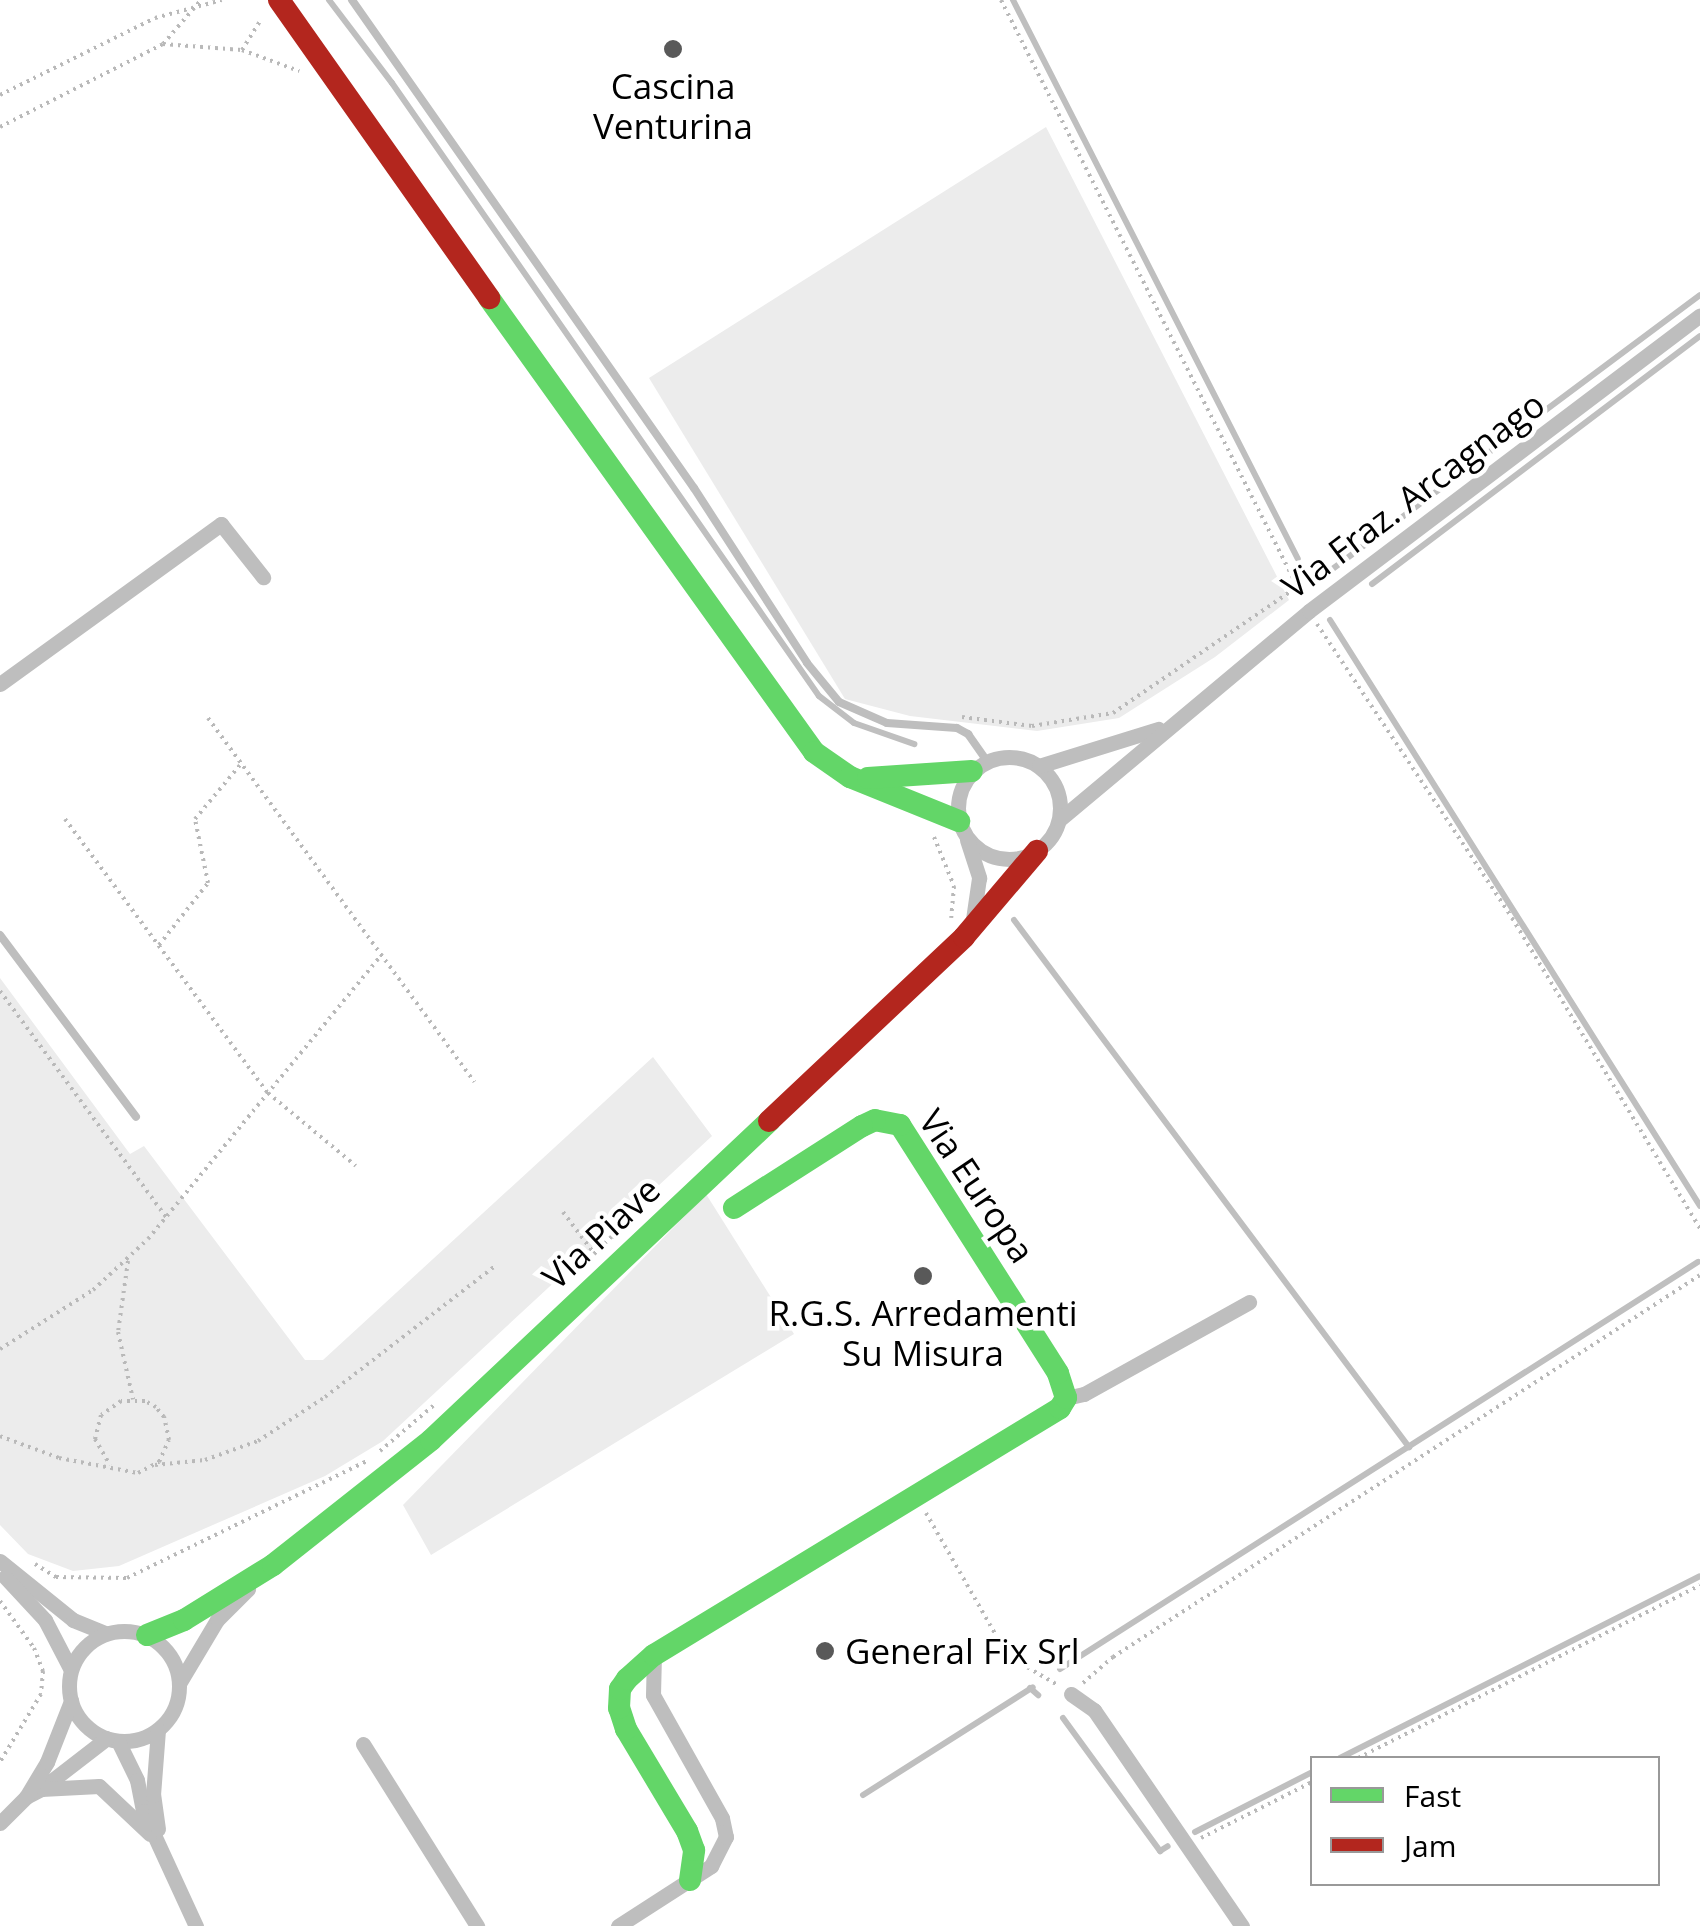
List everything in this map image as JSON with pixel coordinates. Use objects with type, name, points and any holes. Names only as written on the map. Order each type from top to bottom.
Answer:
[{"type":"main road","points":[[272,6],[338,85],[797,733],[814,752],[850,777],[954,823]]},
{"type":"main road","points":[[850,777],[901,780],[980,766]]},
{"type":"main road","name":"Via Piave","points":[[147,1635],[184,1620],[273,1565],[431,1440],[1037,851]]},
{"type":"main road","name":"Via Europa","points":[[734,1208],[862,1126],[875,1120],[900,1125],[1058,1374],[1066,1398]]},
{"type":"main road","points":[[690,1880],[694,1850],[687,1831],[626,1729],[618,1708],[620,1688],[654,1655],[1060,1408],[1066,1398]]},
{"type":"street","name":"Via Fraz. Arcagnago","points":[[1059,820],[1166,726],[1309,611],[1700,315]]},
{"type":"street","points":[[0,684],[221,524],[263,577]]},
{"type":"street","points":[[1039,766],[1166,726]]},
{"type":"street","points":[[980,766],[1014,756],[1039,766],[1057,790],[1059,820]]},
{"type":"street","name":"Via Piave","points":[[958,928],[980,896],[954,823],[959,794],[980,766]]},
{"type":"street","name":"Via Piave","points":[[1037,851],[1059,820]]},
{"type":"street","points":[[954,823],[976,848],[1007,860],[1037,851]]},
{"type":"street","points":[[1066,1398],[1084,1394],[1248,1302]]},
{"type":"street","points":[[0,1562],[73,1620],[105,1633]]},
{"type":"street","name":"Via Piave","points":[[158,1730],[176,1706],[180,1682],[217,1620],[273,1565]]},
{"type":"street","points":[[0,1570],[45,1620],[71,1670],[71,1701],[34,1793]]},
{"type":"street","name":"Via Piave","points":[[105,1633],[126,1630],[147,1635]]},
{"type":"street","points":[[71,1670],[87,1644],[105,1633]]},
{"type":"street","points":[[147,1635],[168,1652],[180,1682]]},
{"type":"street","points":[[618,1926],[711,1866],[726,1837],[722,1818],[653,1695],[654,1655]]},
{"type":"street","points":[[1072,1694],[1094,1710],[1242,1926]]},
{"type":"street","points":[[71,1701],[82,1722],[112,1740],[138,1740],[158,1730]]},
{"type":"street","points":[[158,1730],[152,1796],[160,1843]]},
{"type":"street","points":[[0,1823],[34,1793],[112,1740]]},
{"type":"street","points":[[112,1740],[196,1926]]},
{"type":"street","points":[[363,1744],[477,1926]]},
{"type":"street","points":[[34,1793],[99,1786],[160,1843]]},
{"type":"lane","points":[[352,0],[694,488],[807,663],[838,702],[887,723],[958,728],[968,734],[980,766]]},
{"type":"lane","points":[[0,936],[136,1118]]},
{"type":"path","points":[[0,95],[93,46],[199,2],[222,0]]},
{"type":"path","points":[[1001,0],[1309,611],[1512,918],[1700,1228]]},
{"type":"path","points":[[0,127],[163,44],[199,2]]},
{"type":"path","points":[[242,50],[272,6]]},
{"type":"path","points":[[163,44],[242,50],[338,85]]},
{"type":"path","points":[[958,728],[963,713],[1032,726],[1112,714],[1297,587]]},
{"type":"path","points":[[208,718],[474,1082]]},
{"type":"path","points":[[159,946],[208,882],[196,818],[242,764]]},
{"type":"path","points":[[65,819],[268,1093],[356,1166]]},
{"type":"path","points":[[954,823],[933,841],[954,886],[958,928]]},
{"type":"path","points":[[0,1349],[63,1312],[128,1259],[167,1218],[381,955]]},
{"type":"path","points":[[0,992],[167,1218]]},
{"type":"path","points":[[563,1212],[599,1260]]},
{"type":"path","points":[[594,1254],[612,1236],[622,1242]]},
{"type":"path","points":[[128,1259],[118,1332],[133,1399]]},
{"type":"path","points":[[0,1436],[59,1458],[132,1473],[205,1460],[258,1441],[325,1397],[495,1266]]},
{"type":"path","points":[[915,1493],[1008,1656],[1072,1694],[1113,1657],[1700,1274]]},
{"type":"path","points":[[28,1560],[56,1577],[127,1578],[370,1459],[444,1397]]},
{"type":"path","points":[[110,1466],[98,1451],[96,1426],[110,1406],[133,1399],[156,1407],[168,1428],[166,1452],[155,1466]]},
{"type":"path","points":[[1362,1756],[1700,1584]]},
{"type":"path","points":[[0,1601],[34,1648],[42,1671],[41,1694],[0,1762]]},
{"type":"path","points":[[1186,1846],[1310,1783]]},
{"type":"shaded area","points":[[1046,127],[1289,600],[1215,657],[1119,718],[1037,731],[910,716],[845,699],[649,378]]},
{"type":"shaded area","points":[[0,978],[130,1154],[144,1146],[305,1360],[323,1360],[653,1057],[712,1136],[383,1441],[325,1476],[119,1566],[73,1571],[28,1554],[0,1525]]},
{"type":"shaded area","points":[[706,1194],[794,1334],[431,1555],[403,1505]]},
{"type":"waterway","points":[[329,0],[392,83],[819,696],[854,723],[914,744]]},
{"type":"waterway","points":[[1013,0],[1298,559]]},
{"type":"waterway","points":[[1311,585],[1700,295]]},
{"type":"waterway","points":[[1372,584],[1700,336]]},
{"type":"waterway","points":[[1330,620],[1700,1206]]},
{"type":"waterway","points":[[1014,920],[1409,1447]]},
{"type":"waterway","points":[[1060,1669],[1698,1262]]},
{"type":"waterway","points":[[1344,1756],[1700,1576]]},
{"type":"waterway","points":[[863,1795],[1033,1687]]},
{"type":"waterway","points":[[1030,1688],[1038,1695]]},
{"type":"waterway","points":[[1063,1718],[1160,1851],[1168,1846]]},
{"type":"waterway","points":[[1195,1832],[1310,1773]]},
{"type":"traffic: fast","points":[[489,298],[814,752],[850,777],[959,821]]},
{"type":"traffic: fast","points":[[868,778],[972,771]]},
{"type":"traffic: fast","points":[[690,1880],[694,1850],[687,1831],[626,1729],[619,1708],[620,1689],[627,1679],[654,1655],[1060,1408],[1066,1398],[1058,1373],[900,1125],[875,1120],[862,1126],[734,1208]]},
{"type":"traffic: fast","points":[[147,1635],[184,1620],[273,1565],[431,1440],[769,1121]]},
{"type":"traffic: jam","points":[[279,0],[489,298]]},
{"type":"traffic: jam","points":[[769,1121],[964,937],[1037,851]]},
{"type":"place","name":"Cascina Venturina","points":[[673,49]]},
{"type":"place","name":"R.G.S. Arredamenti Su Misura","points":[[923,1276]]},
{"type":"place","name":"General Fix Srl","points":[[825,1651]]}]
